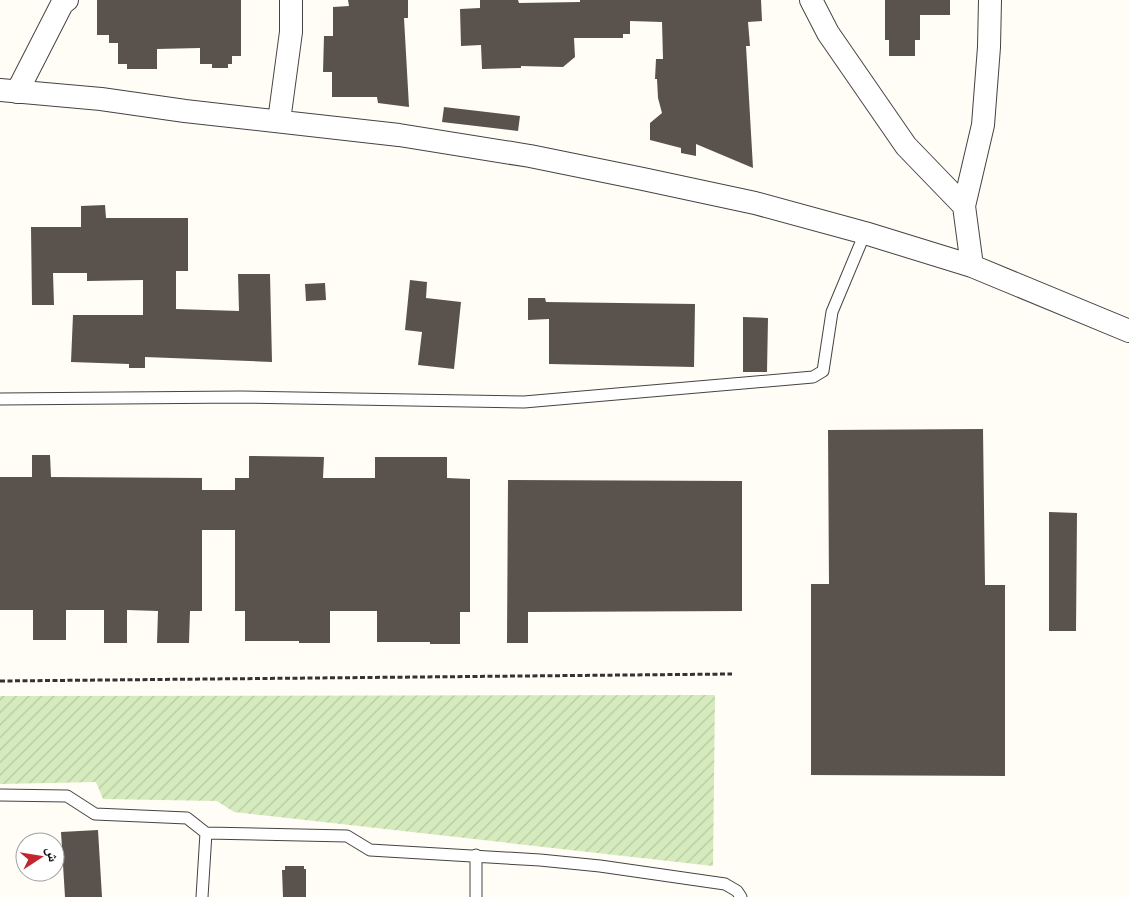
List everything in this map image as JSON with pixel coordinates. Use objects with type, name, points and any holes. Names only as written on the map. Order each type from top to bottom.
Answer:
[{"type":"street","points":[[67,0],[62,4],[8,91],[101,99],[185,111],[399,134],[530,156],[755,203],[865,233],[972,266],[1129,331]]},
{"type":"street","points":[[279,122],[291,32],[292,0]]},
{"type":"street","points":[[812,0],[828,32],[906,146],[964,206]]},
{"type":"street","points":[[972,266],[964,206],[983,125],[989,46],[990,0]]},
{"type":"lane","points":[[0,399],[241,397],[524,402],[813,377],[823,371],[832,312],[865,233]]},
{"type":"lane","points":[[0,795],[67,796],[95,814],[187,818],[206,833],[347,836],[370,850],[476,855],[600,866],[724,884],[737,892],[741,897]]},
{"type":"lane","points":[[202,897],[206,833]]},
{"type":"lane","points":[[476,855],[476,897]]},
{"type":"path","points":[[0,681],[732,674]]},
{"type":"green space","points":[[715,695],[713,866],[234,812],[217,801],[103,799],[96,782],[0,784],[0,696]]},
{"type":"building","points":[[97,0],[241,0],[241,56],[232,56],[232,64],[228,64],[228,68],[212,68],[212,64],[200,64],[200,48],[157,49],[157,69],[127,69],[127,64],[118,64],[118,43],[109,43],[109,35],[97,35]]},
{"type":"building","points":[[348,0],[408,0],[408,18],[404,18],[409,107],[378,103],[377,97],[332,97],[332,72],[323,72],[324,36],[333,36],[333,7],[349,6]]},
{"type":"building","points":[[480,0],[518,0],[519,3],[580,2],[580,0],[761,0],[762,21],[748,22],[750,46],[746,46],[753,168],[696,144],[696,156],[681,153],[681,148],[650,140],[650,123],[662,113],[658,98],[657,79],[655,79],[656,59],[663,59],[662,22],[630,21],[630,34],[623,34],[623,38],[574,38],[575,57],[563,67],[521,66],[521,68],[482,69],[481,45],[461,46],[460,9],[480,8]]},
{"type":"building","points":[[885,0],[950,0],[950,15],[920,15],[920,40],[915,40],[915,56],[889,56],[889,40],[885,40]]},
{"type":"building","points":[[444,107],[520,116],[518,131],[442,122]]},
{"type":"building","points":[[105,205],[106,218],[188,218],[188,271],[176,271],[176,309],[239,311],[238,274],[270,274],[272,362],[145,357],[145,368],[129,368],[129,364],[71,362],[73,315],[143,315],[143,280],[87,281],[87,273],[53,273],[54,305],[32,305],[31,227],[81,227],[81,206]]},
{"type":"building","points":[[410,280],[427,282],[426,298],[461,302],[454,369],[418,365],[422,332],[405,330]]},
{"type":"building","points":[[325,283],[326,300],[306,301],[305,284]]},
{"type":"building","points":[[528,298],[545,298],[546,302],[695,304],[694,367],[549,364],[549,319],[528,320]]},
{"type":"building","points":[[743,317],[768,318],[767,372],[743,372]]},
{"type":"building","points":[[983,429],[985,585],[1005,585],[1005,776],[811,775],[811,584],[829,584],[828,430]]},
{"type":"building","points":[[32,455],[50,455],[51,477],[202,478],[202,490],[235,490],[235,478],[249,478],[249,456],[324,457],[323,478],[375,478],[375,457],[447,457],[447,478],[470,479],[470,612],[460,612],[460,644],[377,642],[377,611],[330,611],[330,643],[245,641],[245,611],[235,611],[235,530],[202,530],[202,611],[190,611],[189,643],[157,643],[158,611],[127,610],[127,643],[104,643],[104,610],[66,610],[66,640],[33,640],[33,610],[0,610],[0,477],[32,477]]},
{"type":"building","points":[[508,480],[742,481],[742,611],[528,612],[528,643],[507,643]]},
{"type":"building","points":[[1049,512],[1077,513],[1076,631],[1049,631]]},
{"type":"building","points":[[98,830],[102,897],[65,897],[65,832],[61,832]]},
{"type":"building","points":[[285,866],[304,866],[304,869],[306,869],[306,897],[283,897],[282,870],[285,870]]}]
